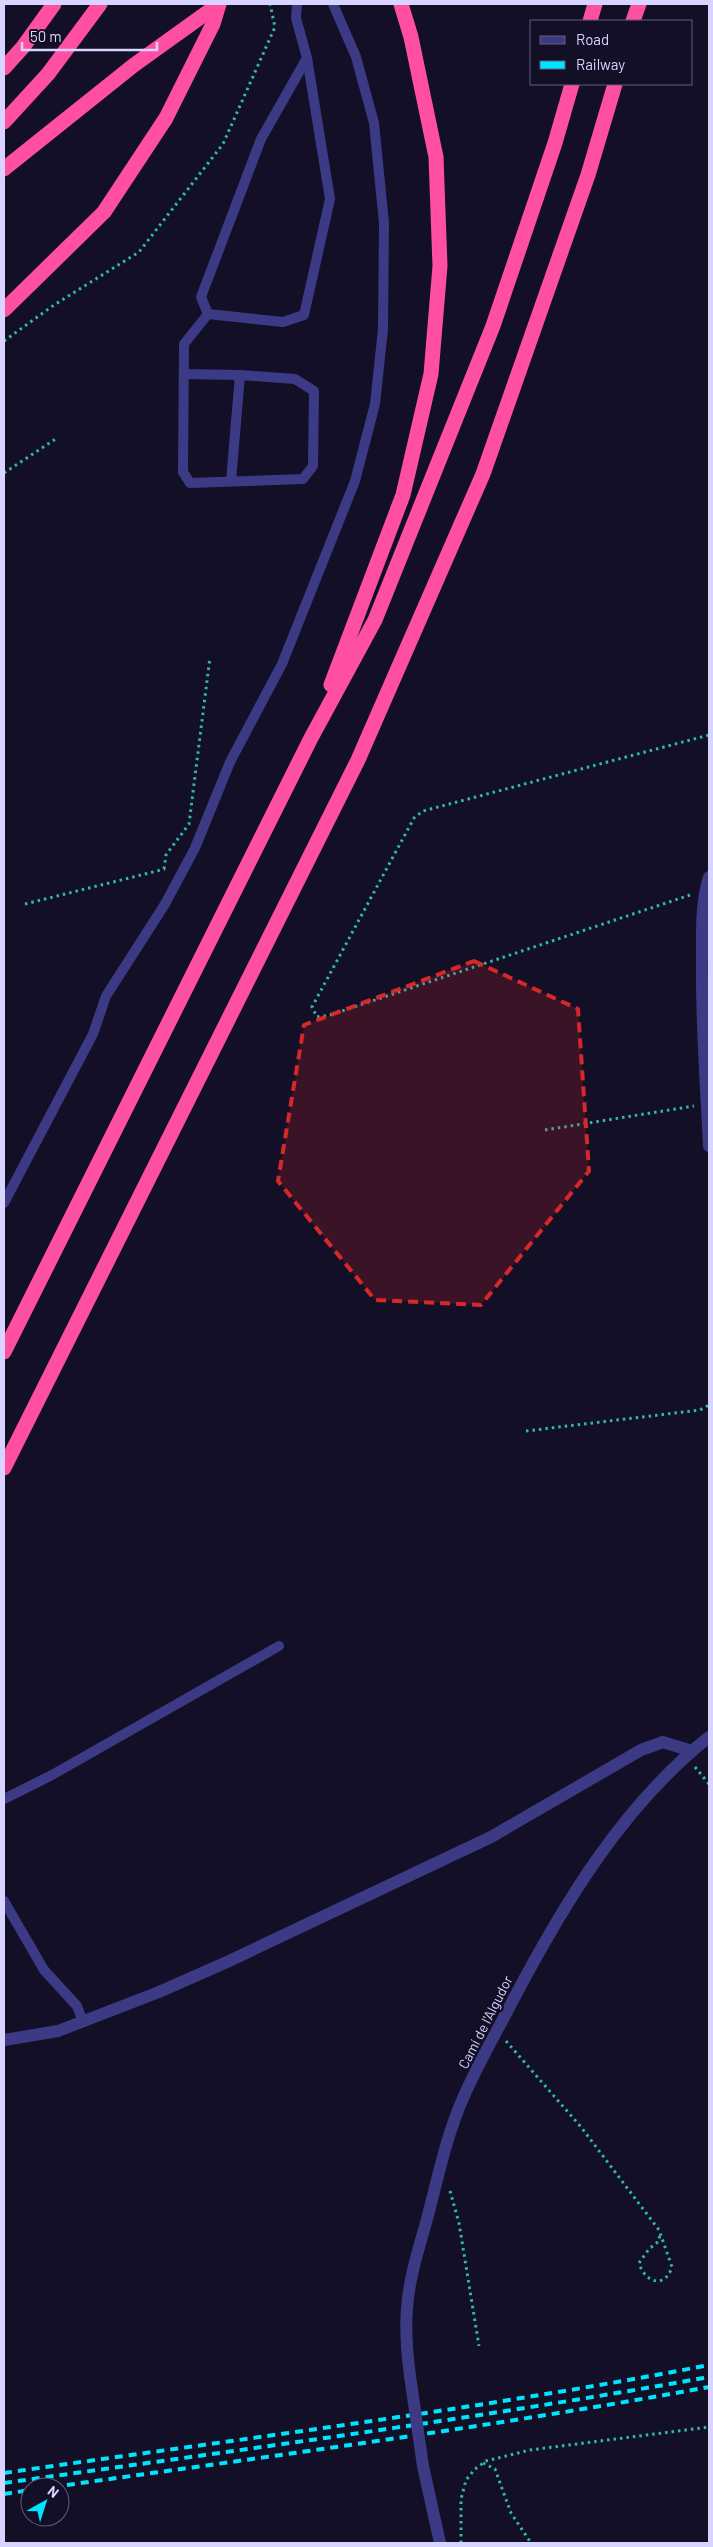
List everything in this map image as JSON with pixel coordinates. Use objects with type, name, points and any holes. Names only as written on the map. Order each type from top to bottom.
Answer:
[{"type":"highway","points":[[4,68],[23,47],[54,4]]},
{"type":"highway","points":[[4,122],[48,74],[100,4]]},
{"type":"highway","points":[[4,310],[104,212],[166,118],[213,24],[219,4]]},
{"type":"highway","points":[[4,169],[134,65],[219,4]]},
{"type":"highway","points":[[311,738],[403,495],[431,374],[440,266],[436,156],[411,37],[400,4]]},
{"type":"highway","points":[[590,20],[595,4]]},
{"type":"highway","points":[[633,20],[639,4]]},
{"type":"highway","points":[[4,1352],[311,738],[375,620],[493,326],[556,143],[572,85]]},
{"type":"highway","points":[[4,1468],[358,760],[482,474],[588,175],[615,85]]},
{"type":"street","points":[[709,877],[705,890],[702,927],[702,995],[709,1146]]},
{"type":"street","name":"Camí de l'Algudor","points":[[440,2543],[423,2466],[406,2340],[407,2307],[438,2171],[464,2096],[537,1955],[588,1872],[638,1806],[689,1754],[709,1737]]},
{"type":"street","points":[[4,2040],[58,2031],[159,1992],[227,1962],[491,1837],[641,1750],[663,1742],[689,1754]]},
{"type":"lane","points":[[208,314],[283,322],[304,315],[330,199],[307,58],[296,18],[297,4]]},
{"type":"lane","points":[[4,1203],[93,1034],[106,996],[164,904],[194,848],[230,762],[282,664],[355,481],[375,404],[383,329],[384,223],[374,124],[356,57],[333,4]]},
{"type":"lane","points":[[208,314],[201,297],[261,139],[307,58]]},
{"type":"lane","points":[[184,374],[240,375],[295,379],[314,391],[313,466],[303,479],[190,483],[184,472],[184,374],[184,344],[208,314]]},
{"type":"lane","points":[[231,481],[240,375]]},
{"type":"lane","points":[[4,1799],[52,1775],[279,1646]]},
{"type":"lane","points":[[4,1901],[44,1970],[77,2006],[82,2022]]},
{"type":"path","points":[[4,341],[54,305],[140,252],[223,144],[275,27],[270,4]]},
{"type":"path","points":[[4,473],[57,438]]},
{"type":"path","points":[[164,868],[166,855],[189,824],[210,657]]},
{"type":"path","points":[[705,890],[330,1015],[317,1017],[312,1006],[414,818],[423,811],[709,735]]},
{"type":"path","points":[[25,904],[164,868],[178,877]]},
{"type":"path","points":[[545,1130],[707,1104]]},
{"type":"path","points":[[526,1431],[700,1410],[709,1405]]},
{"type":"path","points":[[689,1754],[709,1784]]},
{"type":"path","points":[[496,2033],[509,2043],[581,2127],[660,2232],[672,2267],[665,2278],[658,2281],[651,2280],[642,2272],[639,2263],[649,2249],[659,2241],[660,2232]]},
{"type":"path","points":[[438,2171],[450,2192],[459,2223],[479,2346]]},
{"type":"path","points":[[461,2543],[461,2499],[466,2480],[483,2463],[530,2450],[709,2428]]},
{"type":"path","points":[[483,2463],[495,2468],[511,2513],[531,2543]]},
{"type":"highlighted area","points":[[474,961],[578,1009],[589,1171],[481,1305],[375,1300],[278,1181],[304,1025]]},
{"type":"railway","points":[[4,2473],[446,2410],[709,2365]]},
{"type":"railway","points":[[4,2483],[445,2420],[709,2377]]},
{"type":"railway","points":[[70,2485],[463,2428],[709,2387]]},
{"type":"railway","points":[[4,2494],[20,2492]]}]
